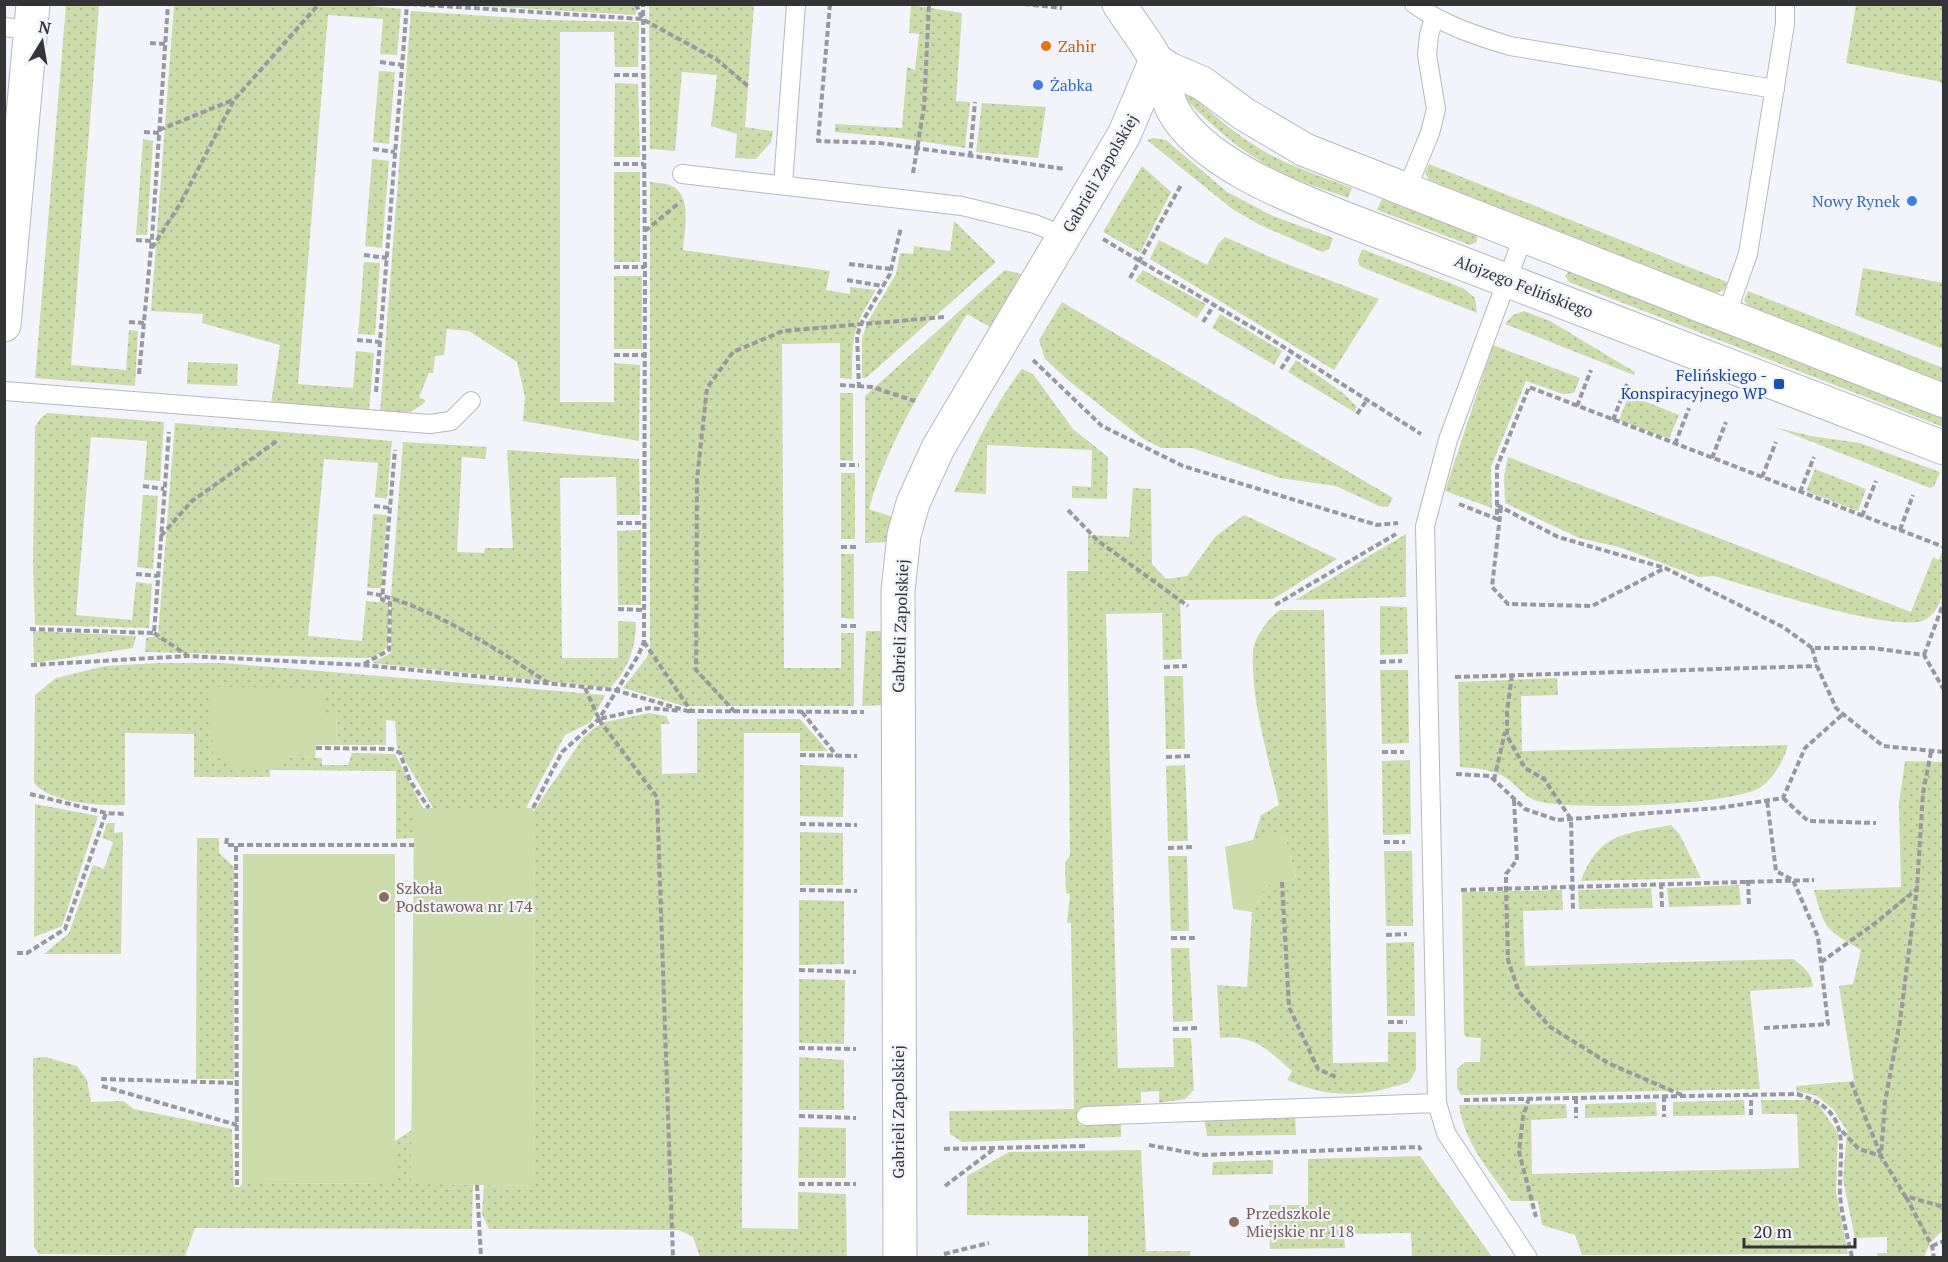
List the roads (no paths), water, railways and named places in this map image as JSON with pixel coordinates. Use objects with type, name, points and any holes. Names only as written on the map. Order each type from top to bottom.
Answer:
[{"type":"street","name":"Alojzego Felińskiego","points":[[1119,4],[1156,60],[1172,108],[1185,127],[1218,156],[1255,179],[1341,217],[1944,448]]},
{"type":"street","points":[[4,325],[23,20]]},
{"type":"street","name":"Alojzego Felińskiego","points":[[1156,60],[1169,69],[1202,83],[1285,140],[1406,191],[1944,401]]},
{"type":"street","name":"Gabrieli Zapolskiej","points":[[900,1257],[898,591],[904,535],[913,503],[938,448],[1005,336],[1078,235],[1130,124],[1156,60]]},
{"type":"lane","points":[[783,184],[796,4]]},
{"type":"lane","points":[[1414,4],[1434,18],[1476,36],[1510,46],[1775,89]]},
{"type":"lane","points":[[1726,316],[1748,254],[1785,24],[1785,4]]},
{"type":"lane","points":[[1406,191],[1430,133],[1436,109],[1427,55],[1434,18]]},
{"type":"lane","points":[[682,174],[908,198],[962,206],[1078,235]]},
{"type":"lane","points":[[1523,237],[1448,440],[1425,526],[1431,889],[1446,1133],[1528,1257]]},
{"type":"lane","points":[[4,391],[430,423],[451,421],[471,401]]},
{"type":"lane","points":[[1086,1116],[1445,1102]]},
{"type":"place","name":"Zahir","points":[[1046,46]]},
{"type":"place","name":"Żabka","points":[[1038,85]]},
{"type":"place","name":"Nowy Rynek","points":[[1912,201]]},
{"type":"place","name":"Felińskiego - Konspiracyjnego WP","points":[[1779,384]]},
{"type":"place","name":"Szkoła Podstawowa nr 174","points":[[384,897]]},
{"type":"place","name":"Przedszkole Miejskie nr 118","points":[[1234,1222]]}]
